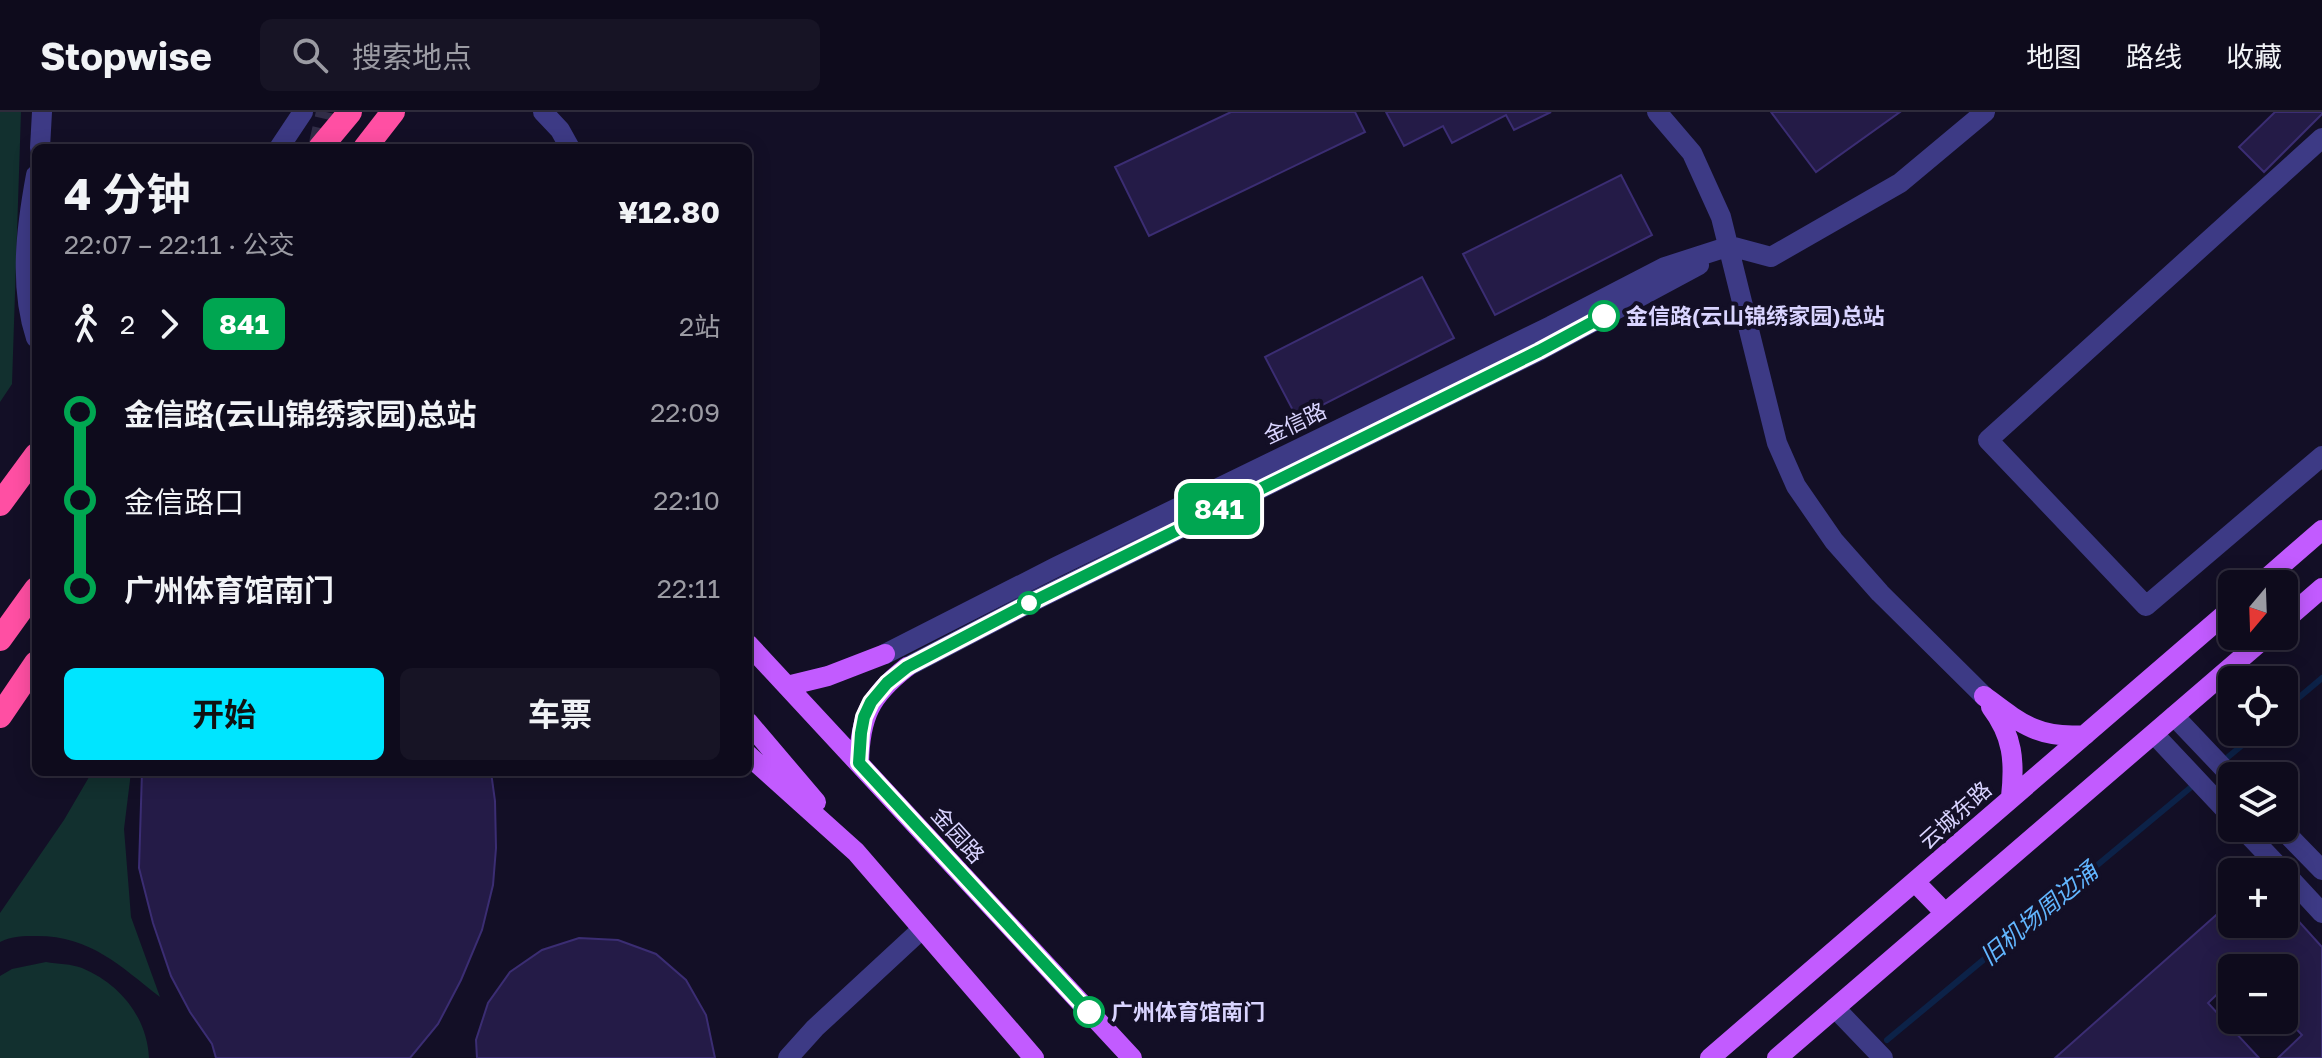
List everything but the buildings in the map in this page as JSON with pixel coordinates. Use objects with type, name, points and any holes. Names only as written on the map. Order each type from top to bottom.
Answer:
[{"type":"highway","points":[[323,144],[350,112]]},
{"type":"highway","points":[[368,144],[393,112]]},
{"type":"highway","points":[[0,504],[32,460]]},
{"type":"highway","points":[[0,639],[32,595]]},
{"type":"highway","points":[[0,716],[32,669]]},
{"type":"main road","points":[[2276,570],[2322,530]]},
{"type":"main road","points":[[2298,609],[2322,588]]},
{"type":"main road","name":"云城东路","points":[[1710,1058],[2218,620]]},
{"type":"main road","name":"金园路","points":[[752,648],[1132,1058]]},
{"type":"main road","points":[[1777,1058],[2251,650]]},
{"type":"main road","points":[[787,686],[828,676],[885,654]]},
{"type":"main road","points":[[859,763],[864,717],[871,702],[887,683],[907,667]]},
{"type":"main road","points":[[1984,696],[2027,726],[2045,734],[2063,737],[2085,735]]},
{"type":"main road","points":[[1984,696],[2008,734],[2013,774],[2011,797]]},
{"type":"main road","points":[[752,727],[1034,1058]]},
{"type":"main road","points":[[752,759],[856,852]]},
{"type":"main road","points":[[1915,882],[1945,913]]},
{"type":"street","points":[[40,144],[42,112]]},
{"type":"street","points":[[282,144],[303,112]]},
{"type":"street","points":[[543,112],[560,130],[568,144]]},
{"type":"street","points":[[1657,112],[1682,139],[1700,167],[1721,217],[1777,443],[1796,486],[1834,541],[1880,593],[1984,696]]},
{"type":"street","points":[[1730,246],[1771,257],[1900,183],[1985,112]]},
{"type":"street","points":[[2322,138],[1988,440],[2146,606],[2322,456]]},
{"type":"street","points":[[32,202],[26,273],[26,297],[32,322]]},
{"type":"street","name":"金信路","points":[[885,654],[1665,267],[1730,246]]},
{"type":"street","name":"金信路","points":[[907,667],[1539,351],[1674,280],[1730,246]]},
{"type":"street","points":[[2174,716],[2218,762]]},
{"type":"street","points":[[2154,734],[2218,802]]},
{"type":"street","points":[[2255,842],[2271,858]]},
{"type":"street","points":[[2295,842],[2322,870]]},
{"type":"street","points":[[2298,887],[2322,913]]},
{"type":"street","points":[[788,1058],[815,1028],[922,929]]},
{"type":"street","points":[[1835,1008],[1883,1058]]},
{"type":"green space","points":[[0,112],[21,112],[12,384],[0,402]]},
{"type":"green space","points":[[90,776],[131,776],[124,829],[131,917],[160,997],[118,964],[73,941],[32,936],[13,937],[0,942],[0,913],[64,820]]},
{"type":"green space","points":[[46,962],[82,968],[119,993],[143,1029],[149,1058],[0,1058],[0,976],[12,969]]},
{"type":"waterway","name":"旧机场周边涌","points":[[2298,698],[2322,678]]},
{"type":"waterway","name":"旧机场周边涌","points":[[2228,757],[2241,746]]},
{"type":"waterway","name":"旧机场周边涌","points":[[1887,1040],[2190,788]]},
{"type":"tunnel","points":[[319,144],[326,112]]},
{"type":"bus line","name":"841","points":[[1089,1012],[859,763],[864,717],[871,702],[887,683],[907,667],[1604,316]]},
{"type":"place","name":"金信路(云山锦绣家园)总站","points":[[1604,316]]},
{"type":"place","name":"广州体育馆南门","points":[[1089,1012]]}]
